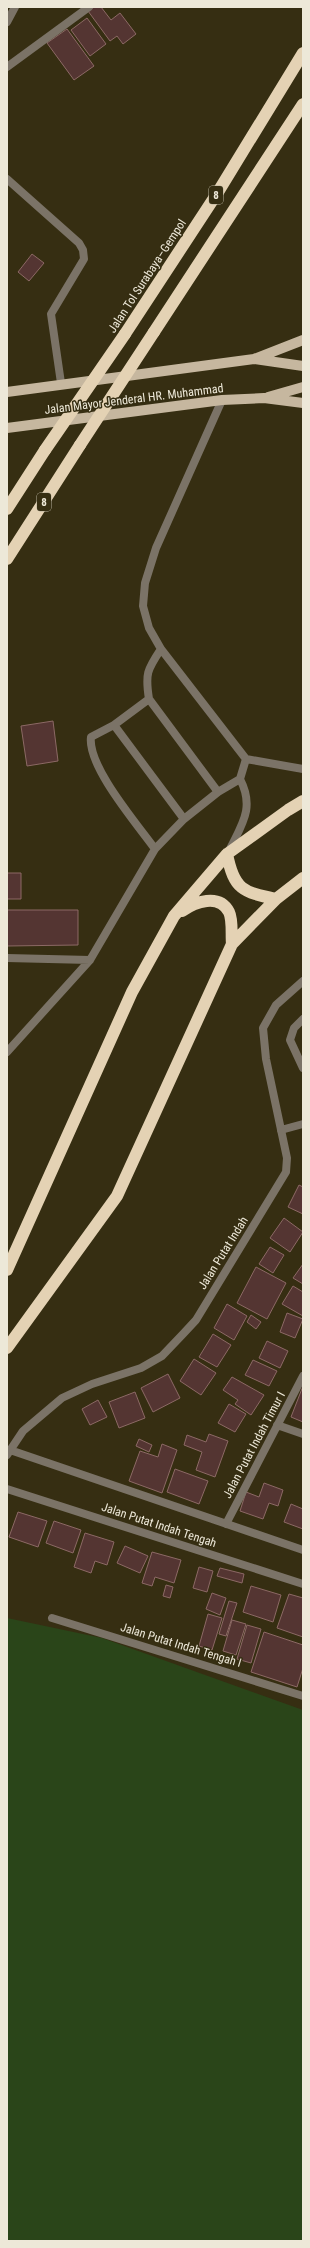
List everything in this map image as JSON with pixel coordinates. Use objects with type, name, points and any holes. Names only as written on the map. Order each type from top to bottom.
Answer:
[{"type":"highway","name":"Jalan Tol Surabaya–Gempol","points":[[7,509],[45,450],[125,334],[218,192],[303,53]]},
{"type":"highway","name":"8","points":[[7,559],[303,104]]},
{"type":"highway","points":[[7,1270],[132,992],[174,916],[227,854],[303,801]]},
{"type":"highway","points":[[227,854],[230,869],[238,884],[248,893],[276,899]]},
{"type":"highway","points":[[7,1348],[118,1196],[232,944],[276,899],[303,878]]},
{"type":"highway","points":[[174,916],[194,903],[213,900],[225,906],[230,913],[232,944]]},
{"type":"main road","points":[[254,359],[303,340]]},
{"type":"main road","name":"Jalan Mayor Jenderal HR. Muhammad","points":[[7,392],[61,383],[254,359]]},
{"type":"main road","points":[[254,359],[303,366]]},
{"type":"main road","points":[[264,398],[303,387]]},
{"type":"main road","name":"Jalan Mayor Jenderal HR. Muhammad","points":[[7,428],[222,400],[264,398]]},
{"type":"main road","points":[[264,398],[303,403]]},
{"type":"street","points":[[7,22],[15,7]]},
{"type":"street","points":[[7,67],[89,7]]},
{"type":"street","points":[[7,179],[79,243],[83,250],[84,258],[51,314],[61,383]]},
{"type":"street","points":[[222,400],[156,548],[145,583],[143,606],[149,628],[161,649],[246,759],[303,769]]},
{"type":"street","points":[[161,649],[148,669],[146,684],[149,699],[218,792]]},
{"type":"street","points":[[149,699],[114,725],[91,737],[90,745],[93,756],[114,792],[155,849]]},
{"type":"street","points":[[114,725],[184,819]]},
{"type":"street","points":[[227,854],[248,806],[245,790],[240,779],[246,759]]},
{"type":"street","points":[[7,1052],[90,960],[155,849],[184,819],[218,792],[240,779]]},
{"type":"street","points":[[7,958],[90,960]]},
{"type":"street","name":"Jalan Putat Indah","points":[[8,1453],[24,1431],[62,1398],[92,1384],[141,1368],[162,1356],[196,1320],[286,1172],[287,1158],[266,1059],[263,1028],[276,1005],[303,981]]},
{"type":"street","points":[[303,1019],[294,1028],[290,1040],[303,1068]]},
{"type":"street","points":[[281,1130],[303,1124]]},
{"type":"street","name":"Jalan Putat Indah Timur I","points":[[226,1524],[303,1376]]},
{"type":"street","points":[[277,1426],[303,1434]]},
{"type":"street","name":"Jalan Putat Indah Tengah","points":[[8,1453],[303,1550]]},
{"type":"street","name":"Jalan Putat Indah Tengah","points":[[7,1489],[303,1584]]},
{"type":"street","name":"Jalan Putat Indah Tengah I","points":[[52,1618],[303,1696]]},
{"type":"green space","points":[[7,1618],[102,1638],[303,1710],[303,2241],[7,2241]]},
{"type":"building","points":[[94,7],[101,7],[111,20],[120,13],[136,34],[123,44],[117,36],[110,41],[88,11]]},
{"type":"building","points":[[87,18],[106,44],[90,56],[71,30]]},
{"type":"building","points":[[67,29],[94,66],[74,80],[47,43]]},
{"type":"building","points":[[32,254],[44,263],[29,281],[18,272]]},
{"type":"building","points":[[53,721],[58,761],[27,766],[21,726]]},
{"type":"building","points":[[7,873],[21,873],[21,899],[7,899]]},
{"type":"building","points":[[7,910],[78,910],[78,945],[7,946]]},
{"type":"building","points":[[299,1185],[303,1187],[303,1214],[288,1207]]},
{"type":"building","points":[[284,1218],[303,1232],[290,1252],[270,1238]]},
{"type":"building","points":[[270,1247],[284,1255],[273,1273],[259,1264]]},
{"type":"building","points":[[303,1264],[303,1284],[293,1278]]},
{"type":"building","points":[[256,1267],[286,1283],[267,1319],[237,1303]]},
{"type":"building","points":[[293,1286],[303,1292],[303,1316],[282,1304]]},
{"type":"building","points":[[227,1304],[247,1316],[234,1340],[214,1328]]},
{"type":"building","points":[[287,1313],[303,1319],[295,1338],[280,1332]]},
{"type":"building","points":[[251,1315],[261,1322],[256,1329],[247,1322]]},
{"type":"building","points":[[213,1334],[231,1345],[217,1367],[199,1357]]},
{"type":"building","points":[[267,1341],[288,1351],[280,1368],[259,1358]]},
{"type":"building","points":[[194,1359],[216,1373],[201,1395],[180,1381]]},
{"type":"building","points":[[253,1360],[277,1371],[269,1386],[245,1375]]},
{"type":"building","points":[[168,1374],[180,1398],[153,1412],[141,1388]]},
{"type":"building","points":[[232,1377],[264,1395],[251,1415],[235,1404],[238,1400],[223,1390]]},
{"type":"building","points":[[303,1386],[303,1422],[291,1417]]},
{"type":"building","points":[[135,1392],[145,1418],[119,1428],[109,1402]]},
{"type":"building","points":[[98,1400],[107,1417],[90,1425],[82,1409]]},
{"type":"building","points":[[229,1404],[246,1414],[235,1432],[218,1423]]},
{"type":"building","points":[[209,1434],[228,1441],[215,1477],[196,1470],[202,1452],[184,1445],[187,1435],[206,1442]]},
{"type":"building","points":[[139,1439],[152,1445],[149,1452],[136,1446]]},
{"type":"building","points":[[162,1444],[177,1450],[162,1493],[129,1481],[140,1451],[158,1457]]},
{"type":"building","points":[[175,1469],[208,1481],[199,1504],[167,1492]]},
{"type":"building","points":[[264,1483],[283,1490],[278,1506],[269,1503],[263,1519],[240,1511],[246,1492],[259,1497]]},
{"type":"building","points":[[291,1504],[303,1509],[303,1529],[284,1522]]},
{"type":"building","points":[[18,1512],[47,1521],[38,1547],[9,1537]]},
{"type":"building","points":[[54,1521],[81,1530],[73,1553],[46,1543]]},
{"type":"building","points":[[85,1533],[114,1542],[107,1565],[95,1561],[91,1573],[74,1567]]},
{"type":"building","points":[[125,1546],[148,1556],[140,1573],[117,1563]]},
{"type":"building","points":[[152,1552],[181,1560],[174,1583],[155,1577],[152,1586],[142,1583]]},
{"type":"building","points":[[199,1567],[213,1571],[207,1592],[193,1588]]},
{"type":"building","points":[[220,1568],[244,1574],[242,1583],[217,1576]]},
{"type":"building","points":[[166,1585],[173,1587],[170,1598],[163,1596]]},
{"type":"building","points":[[251,1586],[281,1595],[273,1622],[243,1612]]},
{"type":"building","points":[[212,1593],[226,1598],[220,1615],[206,1609]]},
{"type":"building","points":[[289,1594],[303,1598],[303,1637],[277,1628]]},
{"type":"building","points":[[229,1601],[237,1603],[226,1636],[219,1634]]},
{"type":"building","points":[[208,1614],[222,1618],[212,1650],[199,1646]]},
{"type":"building","points":[[232,1620],[246,1624],[236,1655],[223,1651]]},
{"type":"building","points":[[247,1625],[261,1629],[251,1663],[237,1659]]},
{"type":"building","points":[[264,1632],[303,1645],[303,1668],[297,1687],[251,1672]]}]
